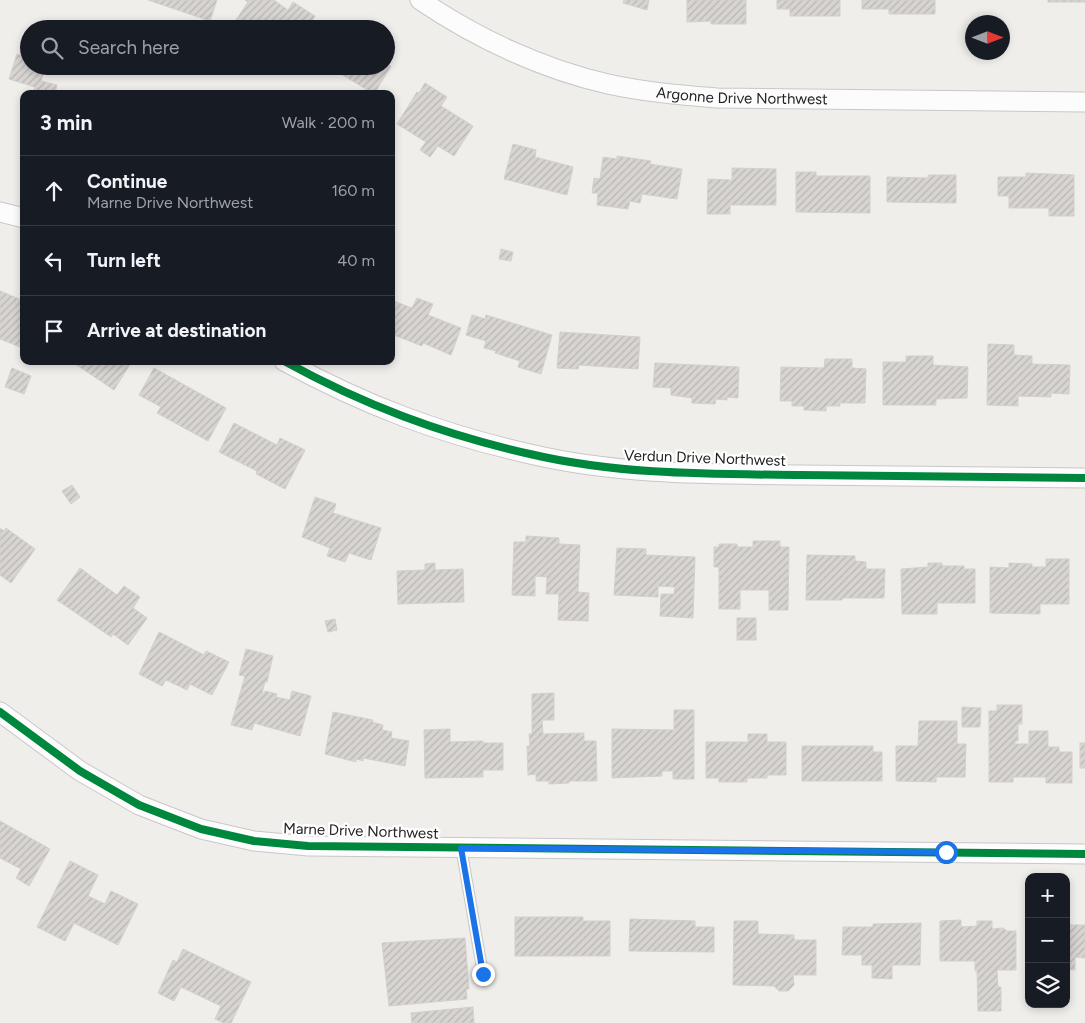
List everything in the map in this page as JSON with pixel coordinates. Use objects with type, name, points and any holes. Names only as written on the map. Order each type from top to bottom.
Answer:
[{"type":"street","name":"Argonne Drive Northwest","points":[[420,0],[468,30],[535,62],[607,84],[661,94],[717,98],[1085,102]]},
{"type":"street","points":[[0,212],[20,217]]},
{"type":"street","name":"Verdun Drive Northwest","points":[[292,365],[378,408],[429,426],[531,454],[606,467],[680,474],[1085,478]]},
{"type":"street","name":"Marne Drive Northwest","points":[[0,712],[80,771],[139,805],[201,829],[254,841],[308,846],[1085,854]]},
{"type":"lane","points":[[461,848],[483,974]]},
{"type":"building","points":[[148,0],[217,0],[210,20]]},
{"type":"building","points":[[245,0],[274,0],[288,10],[293,2],[315,16],[313,20],[236,20],[248,2]]},
{"type":"building","points":[[624,0],[649,0],[647,10],[623,3]]},
{"type":"building","points":[[687,0],[746,0],[746,24],[711,24],[711,21],[687,22]]},
{"type":"building","points":[[777,0],[840,0],[840,16],[790,16],[790,9],[777,9]]},
{"type":"building","points":[[862,0],[935,0],[935,14],[889,14],[889,9],[862,9]]},
{"type":"building","points":[[1048,0],[1085,0],[1085,2],[1048,2]]},
{"type":"building","points":[[17,54],[20,55],[20,75],[43,75],[41,81],[57,85],[56,90],[34,90],[35,87],[9,79]]},
{"type":"building","points":[[343,75],[386,75],[376,90],[367,90]]},
{"type":"building","points":[[425,83],[447,97],[441,106],[473,126],[454,156],[438,146],[430,157],[420,150],[426,142],[397,124],[417,92],[419,93]]},
{"type":"building","points":[[513,144],[536,150],[535,157],[573,167],[567,195],[504,179]]},
{"type":"building","points":[[617,156],[651,161],[650,164],[682,169],[677,199],[642,194],[640,203],[630,201],[628,209],[597,205],[598,193],[592,193],[594,178],[600,179],[603,157],[617,159]]},
{"type":"building","points":[[732,168],[776,169],[776,205],[730,205],[730,214],[707,214],[708,179],[732,181]]},
{"type":"building","points":[[796,172],[816,172],[816,176],[870,176],[870,213],[796,212]]},
{"type":"building","points":[[1026,173],[1074,175],[1074,216],[1049,216],[1049,208],[1009,208],[1009,196],[998,196],[998,177],[1026,177]]},
{"type":"building","points":[[928,175],[956,175],[956,203],[887,202],[887,177],[928,178]]},
{"type":"building","points":[[501,249],[513,252],[511,261],[499,259]]},
{"type":"building","points":[[0,291],[20,299],[20,347],[0,339]]},
{"type":"building","points":[[417,298],[433,304],[428,315],[461,328],[451,355],[423,343],[422,346],[395,335],[395,302],[412,308]]},
{"type":"building","points":[[472,315],[485,319],[486,315],[552,335],[541,374],[518,367],[520,361],[484,348],[486,341],[466,335]]},
{"type":"building","points":[[560,332],[640,337],[638,369],[579,365],[578,369],[557,368]]},
{"type":"building","points":[[988,344],[1014,345],[1014,355],[1032,356],[1032,364],[1070,365],[1069,394],[1051,393],[1051,397],[1018,396],[1018,406],[987,405]]},
{"type":"building","points":[[906,356],[933,356],[933,365],[968,367],[967,398],[936,399],[936,405],[883,405],[883,362],[906,362]]},
{"type":"building","points":[[825,359],[852,359],[852,368],[866,369],[865,403],[840,403],[840,406],[826,406],[826,411],[804,410],[804,406],[792,406],[792,401],[780,401],[781,367],[824,368]]},
{"type":"building","points":[[655,363],[739,367],[738,398],[716,399],[715,404],[692,403],[692,398],[671,395],[671,388],[653,387]]},
{"type":"building","points":[[77,365],[130,365],[114,390]]},
{"type":"building","points":[[12,368],[31,376],[24,394],[5,387]]},
{"type":"building","points":[[154,368],[226,408],[208,441],[157,413],[161,407],[139,395]]},
{"type":"building","points":[[234,423],[277,445],[280,438],[305,450],[285,489],[256,474],[257,471],[219,452]]},
{"type":"building","points":[[72,485],[80,497],[71,504],[62,491]]},
{"type":"building","points":[[315,497],[336,504],[333,513],[381,528],[371,560],[349,553],[345,562],[327,556],[330,548],[302,537]]},
{"type":"building","points":[[0,528],[4,531],[6,528],[35,549],[11,583],[0,575]]},
{"type":"building","points":[[526,536],[559,538],[559,544],[580,545],[578,592],[589,593],[588,621],[558,620],[559,594],[546,594],[547,577],[535,576],[535,596],[512,595],[514,542],[526,542]]},
{"type":"building","points":[[753,541],[780,541],[780,547],[789,547],[788,610],[769,610],[769,590],[740,590],[740,609],[719,609],[719,567],[714,567],[714,547],[719,547],[719,544],[737,544],[737,547],[753,547]]},
{"type":"building","points":[[617,548],[646,549],[646,555],[695,557],[693,618],[660,616],[661,594],[674,594],[675,587],[658,586],[658,597],[614,595]]},
{"type":"building","points":[[807,555],[855,556],[855,561],[866,562],[866,569],[885,569],[884,598],[806,600]]},
{"type":"building","points":[[1046,559],[1069,559],[1069,604],[1040,604],[1040,614],[990,613],[990,567],[1009,568],[1009,563],[1032,564],[1032,567],[1046,567]]},
{"type":"building","points":[[435,563],[435,570],[463,569],[464,602],[398,604],[397,571],[425,570],[425,564]]},
{"type":"building","points":[[928,563],[942,563],[942,566],[964,566],[964,569],[975,569],[975,603],[937,603],[937,614],[902,614],[901,569],[928,567]]},
{"type":"building","points":[[80,568],[117,595],[124,586],[140,597],[133,608],[147,618],[128,645],[113,634],[111,637],[57,600]]},
{"type":"building","points":[[737,618],[756,618],[756,640],[737,640]]},
{"type":"building","points":[[335,619],[337,630],[328,632],[325,621]]},
{"type":"building","points":[[159,632],[204,655],[206,651],[229,662],[212,695],[190,684],[187,690],[166,680],[162,686],[139,674]]},
{"type":"building","points":[[246,649],[273,656],[267,682],[265,682],[262,693],[265,691],[277,694],[276,697],[290,700],[292,691],[311,696],[300,736],[254,723],[252,730],[231,725],[245,676],[239,675]]},
{"type":"building","points":[[554,693],[554,720],[542,720],[543,734],[584,733],[584,741],[596,741],[597,781],[569,781],[569,783],[549,784],[549,781],[536,781],[536,774],[528,775],[527,746],[530,746],[529,734],[532,734],[532,694]]},
{"type":"building","points":[[997,705],[1022,705],[1022,724],[1018,724],[1018,741],[1015,741],[1015,744],[1029,744],[1029,731],[1048,731],[1048,747],[1059,747],[1059,752],[1072,752],[1072,783],[1046,783],[1046,777],[1013,777],[1013,782],[989,782],[989,711],[997,711]]},
{"type":"building","points":[[962,707],[981,708],[980,727],[962,727]]},
{"type":"building","points":[[674,710],[694,710],[694,779],[673,779],[673,771],[662,771],[662,776],[612,778],[612,729],[674,730]]},
{"type":"building","points":[[333,712],[373,720],[372,722],[383,725],[382,730],[392,732],[391,738],[409,741],[405,766],[363,758],[363,761],[356,759],[356,762],[325,754]]},
{"type":"building","points":[[919,721],[957,721],[957,744],[966,744],[965,777],[936,777],[936,782],[896,781],[896,746],[918,746]]},
{"type":"building","points":[[450,729],[450,742],[483,741],[483,743],[503,743],[503,770],[483,770],[483,777],[425,778],[424,730]]},
{"type":"building","points":[[748,734],[767,734],[767,742],[786,742],[786,775],[767,775],[767,778],[747,778],[747,782],[719,782],[719,778],[706,778],[706,742],[748,742]]},
{"type":"building","points":[[1080,743],[1085,743],[1085,768],[1080,768]]},
{"type":"building","points":[[802,746],[873,746],[873,752],[882,752],[882,781],[802,781]]},
{"type":"building","points":[[0,821],[50,849],[29,886],[16,878],[21,869],[0,858]]},
{"type":"building","points":[[70,861],[98,875],[88,896],[105,904],[111,891],[138,904],[118,945],[74,923],[65,941],[37,927]]},
{"type":"building","points":[[515,917],[583,917],[583,921],[610,921],[610,956],[515,956]]},
{"type":"building","points":[[630,919],[695,921],[695,927],[714,927],[714,952],[629,951]]},
{"type":"building","points":[[961,920],[961,927],[977,926],[977,921],[992,921],[992,929],[1003,928],[1007,931],[1016,931],[1016,970],[997,970],[998,987],[1001,987],[1001,1011],[978,1011],[975,961],[940,961],[940,921]]},
{"type":"building","points":[[734,921],[758,921],[758,934],[794,935],[794,940],[816,940],[816,975],[793,975],[794,985],[788,991],[779,991],[774,986],[733,985]]},
{"type":"building","points":[[921,923],[920,965],[892,965],[892,979],[872,978],[872,965],[862,965],[862,955],[842,955],[843,927],[873,927],[873,924]]},
{"type":"building","points":[[1070,925],[1085,925],[1085,958],[1075,957],[1075,970],[1070,969]]},
{"type":"building","points":[[465,938],[469,989],[466,989],[467,999],[389,1006],[382,943]]},
{"type":"building","points":[[183,949],[251,982],[231,1023],[224,1023],[215,1019],[221,1006],[181,987],[174,1001],[158,993],[173,960],[177,962]]},
{"type":"building","points":[[473,1007],[474,1023],[412,1023],[411,1013]]},
{"type":"cycle path","points":[[292,365],[344,391],[434,427],[530,454],[597,466],[665,472],[767,475],[1085,478]]},
{"type":"cycle path","points":[[0,712],[80,771],[139,805],[201,829],[254,841],[308,846],[1085,854]]},
{"type":"route","points":[[483,974],[461,848],[946,852]]}]
